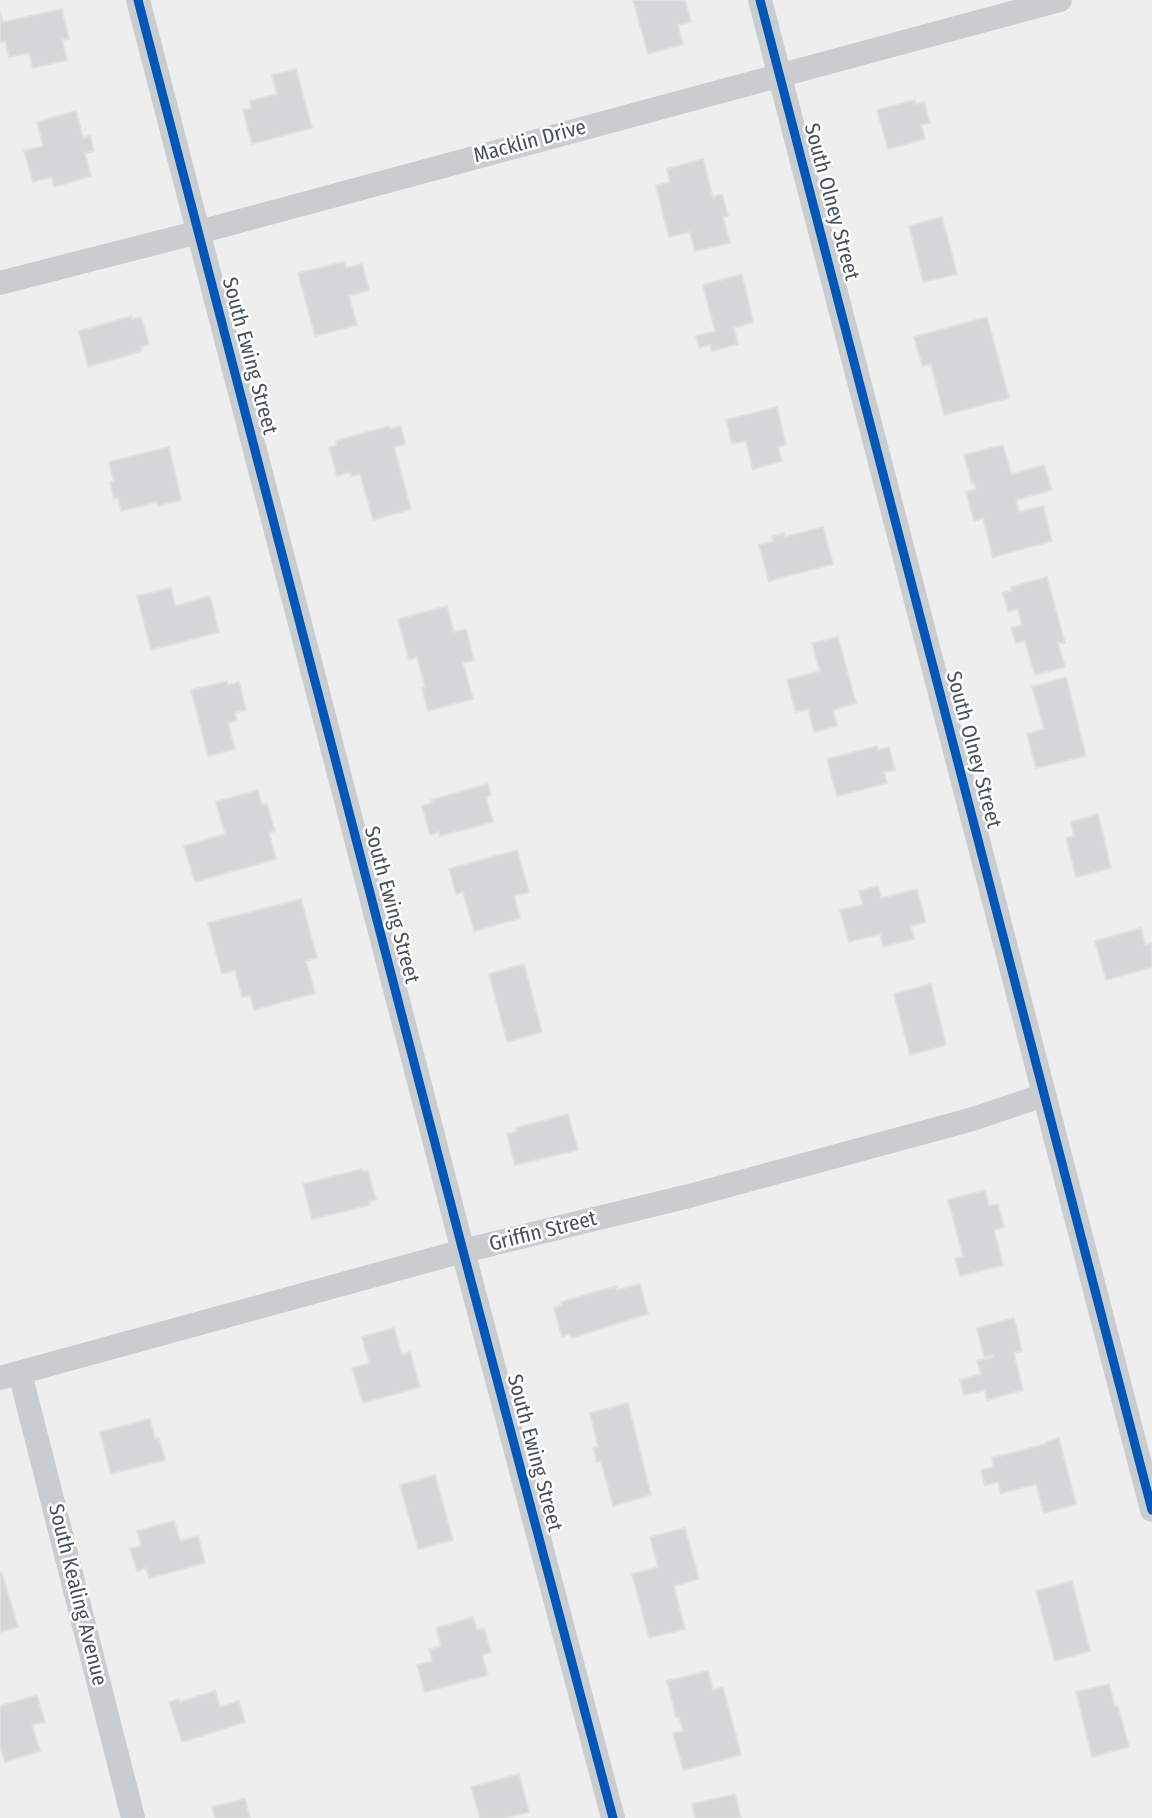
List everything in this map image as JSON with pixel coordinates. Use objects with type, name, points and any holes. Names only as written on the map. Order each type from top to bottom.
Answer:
[{"type":"street","name":"South Ewing Street","points":[[138,0],[613,1818]]},
{"type":"street","name":"South Olney Street","points":[[760,0],[1152,1510]]},
{"type":"street","name":"Macklin Drive","points":[[0,284],[1060,0]]},
{"type":"street","name":"Griffin Street","points":[[10,1375],[463,1251],[689,1196],[973,1119],[1044,1095]]},
{"type":"street","name":"South Kealing Avenue","points":[[10,1375],[134,1818]]},
{"type":"building","points":[[633,0],[685,0],[691,22],[678,25],[683,44],[648,54]]},
{"type":"building","points":[[62,9],[69,39],[62,40],[67,60],[33,68],[29,53],[9,57],[5,41],[0,43],[0,13],[3,22]]},
{"type":"building","points":[[296,69],[312,128],[252,144],[243,110],[251,108],[250,101],[277,94],[272,75]]},
{"type":"building","points":[[915,100],[916,104],[924,102],[930,123],[921,125],[925,139],[888,149],[877,110]]},
{"type":"building","points":[[76,111],[83,138],[90,135],[94,151],[85,153],[91,176],[54,187],[52,177],[33,182],[24,151],[43,146],[37,122]]},
{"type":"building","points":[[703,159],[713,197],[722,194],[728,216],[723,217],[730,243],[695,251],[690,232],[669,237],[656,186],[670,182],[667,169]]},
{"type":"building","points":[[942,217],[957,274],[923,282],[909,226]]},
{"type":"building","points":[[344,262],[346,268],[362,264],[369,290],[349,296],[357,325],[315,336],[298,273]]},
{"type":"building","points":[[742,274],[753,322],[734,328],[738,344],[712,351],[710,345],[699,348],[696,336],[715,331],[703,285]]},
{"type":"building","points":[[132,316],[132,319],[141,317],[149,344],[141,347],[142,351],[88,367],[79,331]]},
{"type":"building","points":[[987,317],[1009,398],[944,415],[931,364],[922,366],[914,337]]},
{"type":"building","points":[[777,407],[786,445],[778,447],[782,461],[753,469],[746,441],[732,444],[726,420]]},
{"type":"building","points":[[389,426],[390,429],[401,426],[405,444],[394,447],[411,509],[373,520],[360,474],[351,476],[350,472],[337,476],[329,447],[337,445],[336,441]]},
{"type":"building","points":[[1003,445],[1011,474],[1044,465],[1052,490],[1016,500],[1019,512],[1043,506],[1052,541],[993,557],[983,518],[974,521],[966,492],[976,489],[974,483],[972,484],[964,455]]},
{"type":"building","points":[[169,447],[181,500],[158,506],[157,502],[121,511],[118,498],[114,499],[110,482],[114,481],[109,462]]},
{"type":"building","points":[[823,527],[833,564],[769,581],[759,545],[773,541],[772,537],[784,533],[785,537]]},
{"type":"building","points":[[1047,577],[1065,643],[1058,643],[1065,667],[1035,675],[1025,641],[1016,643],[1011,628],[1022,625],[1018,609],[1008,612],[1003,593],[1012,591],[1011,587]]},
{"type":"building","points":[[171,588],[175,606],[210,596],[219,632],[151,650],[137,596]]},
{"type":"building","points":[[447,606],[454,632],[466,629],[474,660],[463,663],[473,699],[428,711],[417,657],[409,660],[398,619]]},
{"type":"building","points":[[838,637],[856,703],[833,710],[837,726],[814,732],[808,709],[796,712],[787,680],[820,671],[812,643]]},
{"type":"building","points":[[1066,677],[1086,756],[1036,768],[1027,734],[1044,729],[1032,687]]},
{"type":"building","points":[[227,681],[228,685],[239,682],[246,710],[235,713],[237,720],[228,723],[235,749],[208,756],[191,690]]},
{"type":"building","points":[[877,746],[878,750],[889,747],[895,770],[884,772],[887,783],[837,796],[827,759]]},
{"type":"building","points":[[488,784],[491,795],[486,797],[493,822],[440,836],[439,832],[430,835],[422,806],[432,803],[431,800]]},
{"type":"building","points":[[258,790],[262,805],[267,804],[275,831],[269,833],[276,859],[195,882],[184,846],[225,834],[216,802]]},
{"type":"building","points":[[1098,814],[1111,868],[1076,877],[1066,838],[1074,836],[1071,822]]},
{"type":"building","points":[[517,850],[529,892],[514,896],[520,918],[474,931],[463,892],[456,894],[449,869]]},
{"type":"building","points":[[878,886],[881,898],[917,889],[926,922],[911,926],[914,939],[883,947],[880,934],[849,942],[840,910],[863,905],[859,891]]},
{"type":"building","points":[[301,899],[317,958],[306,961],[315,993],[254,1010],[250,995],[242,997],[235,970],[222,974],[208,923]]},
{"type":"building","points":[[1141,928],[1145,945],[1151,943],[1152,967],[1106,980],[1095,941]]},
{"type":"building","points":[[524,964],[542,1032],[507,1042],[489,974]]},
{"type":"building","points":[[931,984],[946,1045],[910,1055],[894,994]]},
{"type":"building","points":[[568,1114],[578,1150],[515,1165],[507,1134],[517,1131],[516,1128]]},
{"type":"building","points":[[362,1169],[363,1172],[368,1171],[376,1200],[369,1201],[370,1205],[312,1219],[303,1184]]},
{"type":"building","points":[[985,1190],[989,1206],[998,1204],[1004,1227],[994,1230],[1003,1265],[960,1276],[955,1258],[963,1256],[948,1200]]},
{"type":"building","points":[[640,1284],[648,1314],[571,1338],[569,1334],[562,1337],[554,1308],[562,1305],[561,1302],[616,1286],[617,1290]]},
{"type":"building","points":[[1014,1318],[1022,1351],[1014,1353],[1023,1390],[987,1400],[985,1390],[964,1395],[960,1380],[981,1374],[977,1361],[994,1357],[984,1357],[977,1328]]},
{"type":"building","points":[[394,1328],[402,1355],[410,1352],[420,1387],[363,1403],[352,1368],[369,1363],[362,1337]]},
{"type":"building","points":[[628,1403],[651,1495],[613,1506],[601,1461],[597,1462],[593,1448],[598,1447],[590,1413]]},
{"type":"building","points":[[150,1419],[155,1439],[159,1438],[165,1460],[111,1474],[100,1432]]},
{"type":"building","points":[[1059,1438],[1076,1504],[1044,1513],[1036,1484],[1001,1493],[998,1482],[985,1485],[981,1470],[994,1467],[992,1458]]},
{"type":"building","points":[[435,1475],[453,1540],[418,1549],[400,1485]]},
{"type":"building","points":[[174,1521],[180,1541],[198,1536],[205,1563],[149,1578],[146,1568],[137,1571],[130,1549],[141,1546],[137,1531]]},
{"type":"building","points":[[685,1528],[699,1579],[674,1586],[685,1629],[649,1638],[632,1574],[658,1567],[650,1537]]},
{"type":"building","points":[[0,1573],[18,1627],[0,1632]]},
{"type":"building","points":[[1072,1581],[1090,1651],[1055,1661],[1036,1591]]},
{"type":"building","points":[[473,1617],[477,1630],[484,1628],[491,1652],[482,1655],[488,1675],[425,1692],[417,1665],[432,1661],[429,1649],[441,1646],[436,1628]]},
{"type":"building","points":[[708,1671],[713,1690],[723,1687],[741,1755],[683,1770],[673,1733],[683,1731],[679,1717],[676,1717],[667,1681]]},
{"type":"building","points":[[1109,1684],[1129,1747],[1092,1757],[1076,1692]]},
{"type":"building","points":[[215,1691],[220,1707],[239,1701],[245,1722],[182,1742],[169,1702],[179,1699],[180,1702]]},
{"type":"building","points":[[37,1695],[45,1722],[32,1725],[40,1751],[5,1762],[0,1747],[0,1706]]},
{"type":"building","points":[[519,1774],[529,1812],[506,1818],[480,1818],[471,1787]]},
{"type":"building","points":[[735,1794],[741,1818],[695,1818],[692,1804]]},
{"type":"building","points":[[245,1799],[250,1818],[215,1818],[212,1807]]},
{"type":"cycle path","points":[[138,0],[613,1818]]},
{"type":"cycle path","points":[[760,0],[1152,1510]]}]
